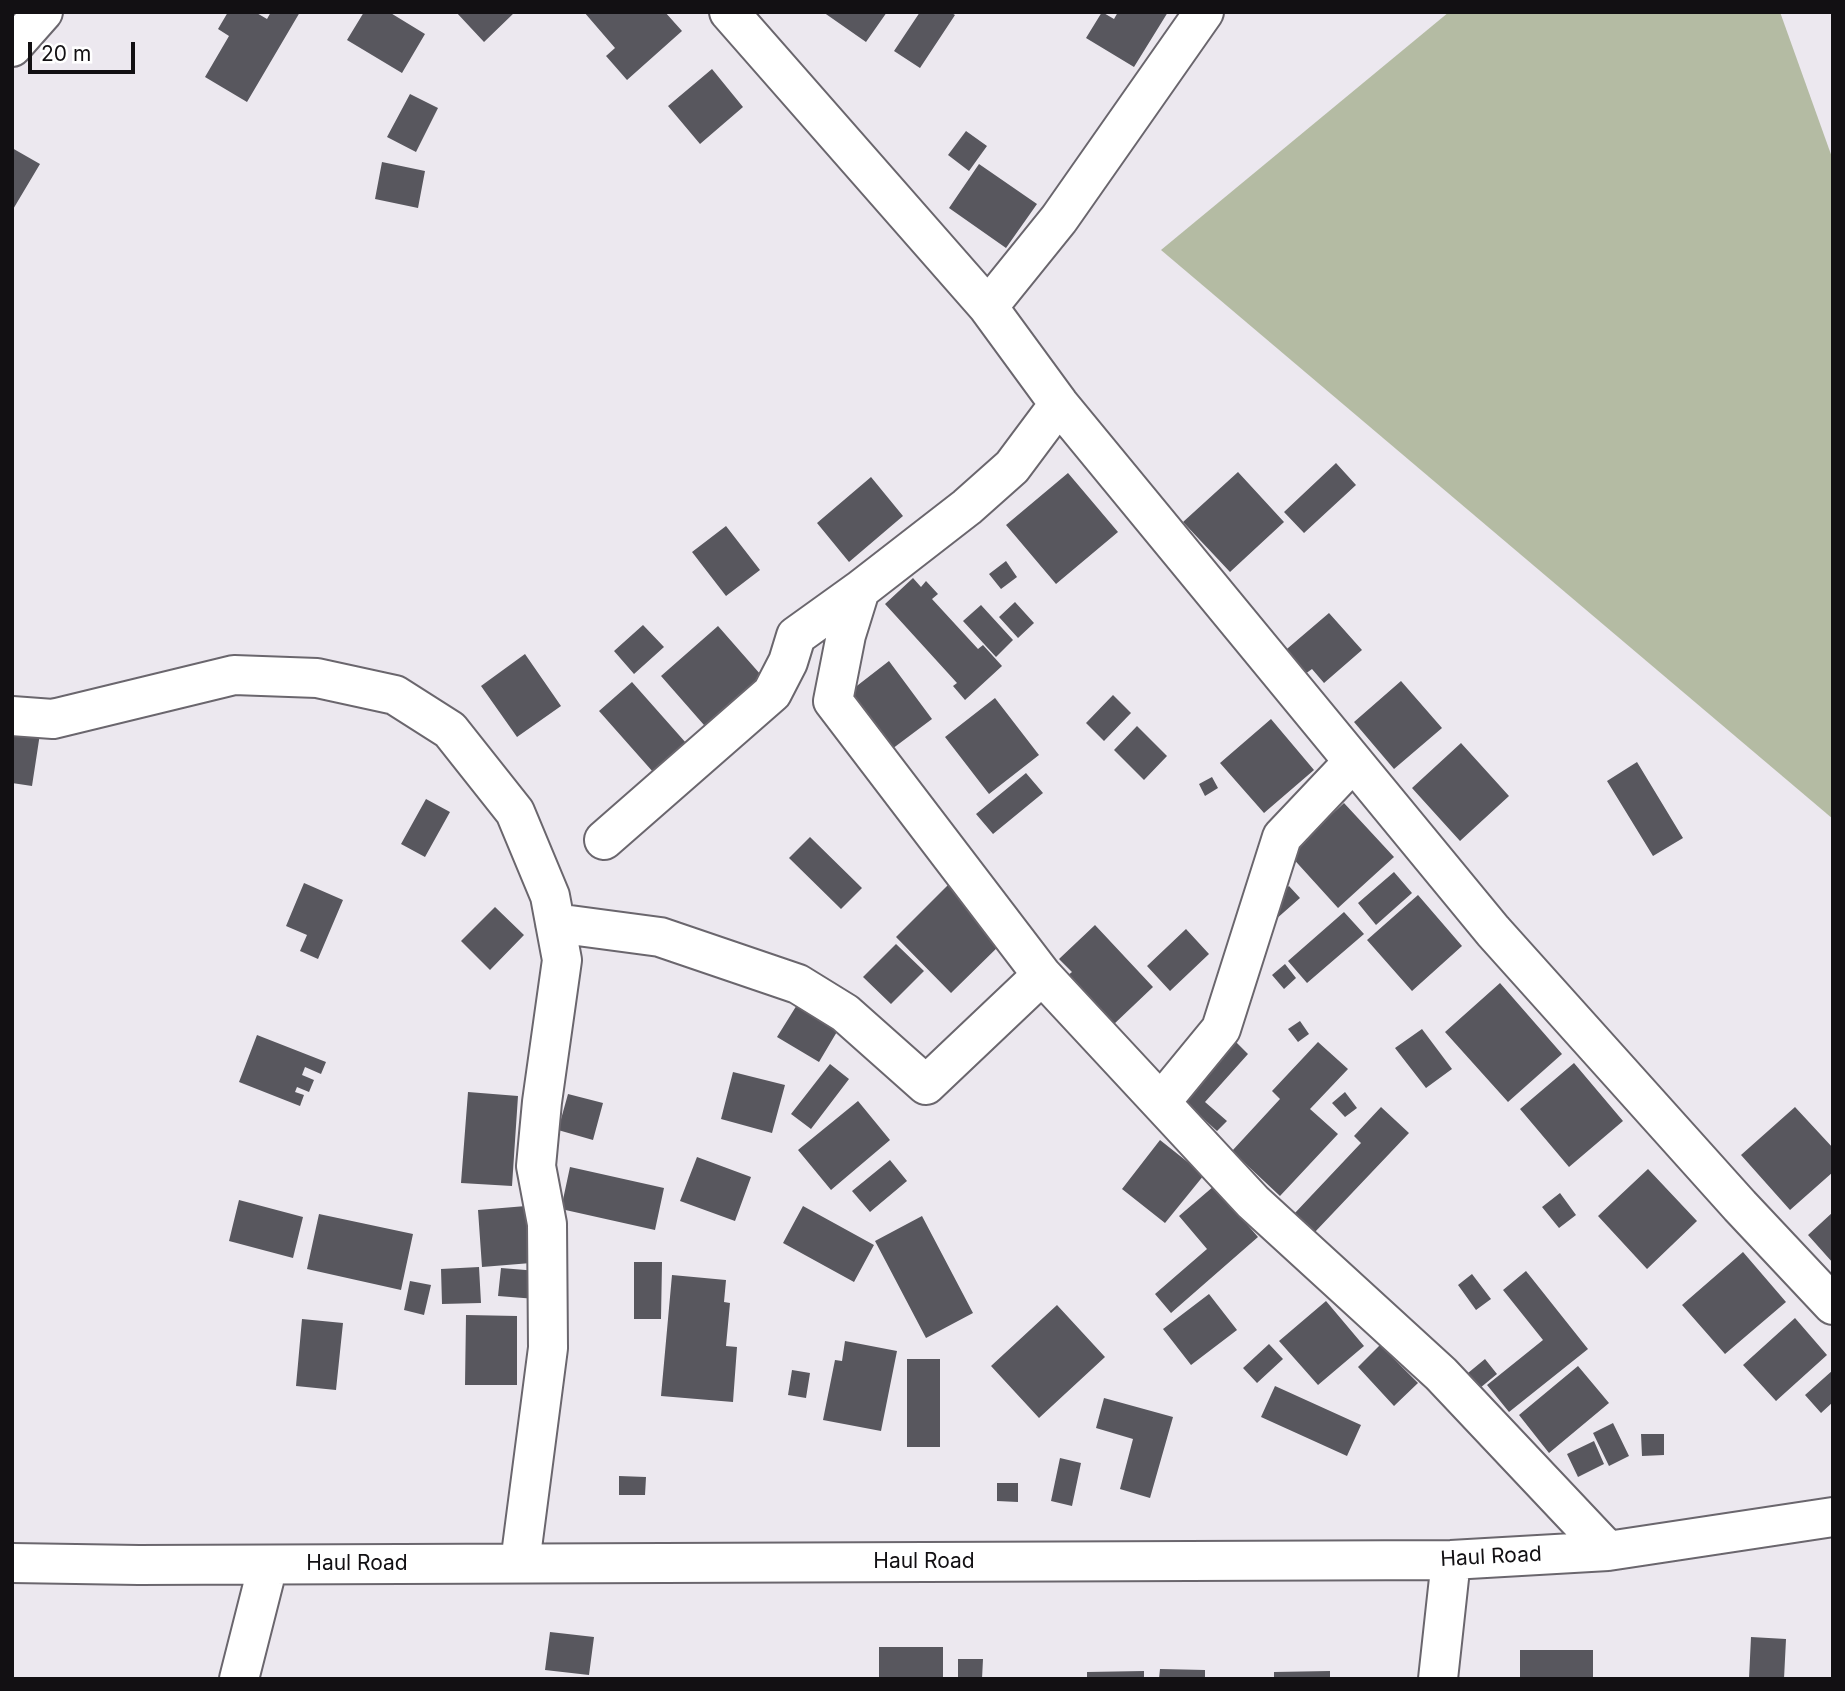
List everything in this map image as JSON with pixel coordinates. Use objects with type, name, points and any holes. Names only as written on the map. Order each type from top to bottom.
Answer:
[{"type":"street","points":[[12,47],[43,12]]},
{"type":"street","points":[[988,307],[1059,219],[1205,12]]},
{"type":"street","points":[[740,16],[988,307],[1059,404],[1493,931],[1740,1206],[1833,1305]]},
{"type":"street","points":[[604,841],[772,693],[788,662],[796,636],[967,507],[1012,467],[1059,404]]},
{"type":"street","points":[[860,590],[846,635],[833,701],[1042,975],[1253,1202],[1441,1374],[1608,1551]]},
{"type":"street","points":[[12,716],[53,719],[234,675],[317,678],[395,695],[450,730],[515,812],[550,896],[562,960],[536,1166],[547,1224],[548,1348],[520,1563]]},
{"type":"street","points":[[1161,1102],[1222,1029],[1282,837],[1353,762]]},
{"type":"street","points":[[555,923],[660,937],[798,984],[845,1013],[926,1084],[1042,975]]},
{"type":"street","name":"Haul Road","points":[[12,1563],[268,1565],[1451,1560],[1608,1551],[1833,1517]]},
{"type":"street","points":[[1438,1679],[1451,1560]]},
{"type":"street","points":[[239,1679],[268,1565]]},
{"type":"green space","points":[[1449,12],[1780,12],[1833,160],[1833,819],[1161,250]]},
{"type":"building","points":[[228,12],[255,12],[267,19],[271,12],[300,12],[247,102],[205,77],[229,36],[218,29]]},
{"type":"building","points":[[364,12],[389,12],[425,34],[402,73],[347,40]]},
{"type":"building","points":[[456,12],[515,12],[484,42]]},
{"type":"building","points":[[584,12],[665,12],[682,31],[627,80],[606,56],[615,48]]},
{"type":"building","points":[[823,12],[887,12],[866,42]]},
{"type":"building","points":[[920,12],[950,12],[955,15],[920,68],[894,51]]},
{"type":"building","points":[[1102,12],[1114,19],[1118,12],[1168,12],[1134,67],[1086,38]]},
{"type":"building","points":[[712,69],[743,107],[700,144],[668,106]]},
{"type":"building","points":[[410,94],[438,108],[416,152],[387,137]]},
{"type":"building","points":[[966,131],[987,146],[969,171],[948,155]]},
{"type":"building","points":[[12,148],[40,164],[12,211]]},
{"type":"building","points":[[382,162],[425,171],[418,208],[375,199]]},
{"type":"building","points":[[979,164],[1037,204],[1006,248],[949,208]]},
{"type":"building","points":[[1336,463],[1356,485],[1304,533],[1284,512]]},
{"type":"building","points":[[1238,472],[1284,522],[1230,572],[1183,522]]},
{"type":"building","points":[[1068,473],[1118,532],[1056,584],[1006,525]]},
{"type":"building","points":[[871,477],[903,516],[849,562],[817,523]]},
{"type":"building","points":[[726,526],[760,570],[726,596],[692,552]]},
{"type":"building","points":[[1006,561],[1017,577],[1001,589],[989,574]]},
{"type":"building","points":[[913,578],[921,587],[926,581],[938,594],[932,599],[978,649],[983,645],[1002,666],[965,700],[953,686],[957,683],[885,604]]},
{"type":"building","points":[[1015,602],[1034,623],[1018,638],[999,617]]},
{"type":"building","points":[[981,605],[1013,640],[996,657],[963,621]]},
{"type":"building","points":[[1329,613],[1362,650],[1324,683],[1312,669],[1301,677],[1281,654]]},
{"type":"building","points":[[643,625],[664,647],[634,674],[614,651]]},
{"type":"building","points":[[718,626],[768,683],[711,733],[661,676]]},
{"type":"building","points":[[525,654],[561,706],[517,737],[481,686]]},
{"type":"building","points":[[889,661],[932,719],[892,749],[849,692]]},
{"type":"building","points":[[1401,681],[1442,728],[1394,769],[1354,722]]},
{"type":"building","points":[[632,682],[694,752],[661,781],[599,711]]},
{"type":"building","points":[[1113,695],[1131,713],[1104,741],[1086,723]]},
{"type":"building","points":[[995,698],[1039,755],[989,794],[945,737]]},
{"type":"building","points":[[1271,719],[1314,770],[1264,813],[1220,763]]},
{"type":"building","points":[[12,723],[41,727],[32,786],[12,783]]},
{"type":"building","points":[[1137,726],[1167,756],[1144,780],[1114,750]]},
{"type":"building","points":[[1461,743],[1509,796],[1460,841],[1412,788]]},
{"type":"building","points":[[1637,762],[1683,838],[1653,856],[1607,781]]},
{"type":"building","points":[[1026,773],[1043,793],[993,834],[976,814]]},
{"type":"building","points":[[1212,777],[1218,788],[1205,796],[1199,784]]},
{"type":"building","points":[[426,799],[450,812],[425,857],[401,844]]},
{"type":"building","points":[[1344,803],[1394,857],[1338,908],[1289,854]]},
{"type":"building","points":[[810,837],[862,888],[841,909],[789,858]]},
{"type":"building","points":[[1394,872],[1412,893],[1376,925],[1358,903]]},
{"type":"building","points":[[304,883],[343,900],[318,959],[300,951],[307,935],[286,926]]},
{"type":"building","points":[[949,884],[1005,940],[951,993],[896,937]]},
{"type":"building","points":[[1289,886],[1300,898],[1275,920],[1264,907]]},
{"type":"building","points":[[1418,895],[1462,946],[1412,991],[1367,940]]},
{"type":"building","points":[[495,907],[524,935],[490,970],[461,941]]},
{"type":"building","points":[[1344,912],[1364,934],[1307,983],[1288,961]]},
{"type":"building","points":[[1095,925],[1153,987],[1113,1025],[1067,976],[1072,972],[1059,959]]},
{"type":"building","points":[[1186,929],[1209,954],[1170,991],[1147,966]]},
{"type":"building","points":[[896,944],[924,971],[891,1004],[863,977]]},
{"type":"building","points":[[1285,964],[1296,978],[1284,989],[1272,975]]},
{"type":"building","points":[[1500,983],[1562,1054],[1508,1102],[1445,1032]]},
{"type":"building","points":[[800,1000],[841,1025],[819,1062],[777,1037]]},
{"type":"building","points":[[1300,1021],[1309,1034],[1298,1042],[1288,1029]]},
{"type":"building","points":[[1422,1029],[1452,1069],[1426,1088],[1395,1048]]},
{"type":"building","points":[[257,1035],[326,1062],[321,1074],[305,1067],[302,1075],[314,1080],[309,1092],[297,1087],[295,1092],[304,1095],[300,1106],[239,1082]]},
{"type":"building","points":[[1235,1041],[1248,1054],[1205,1102],[1227,1121],[1217,1131],[1182,1099]]},
{"type":"building","points":[[1318,1042],[1348,1069],[1310,1109],[1338,1134],[1280,1196],[1232,1151],[1280,1099],[1272,1091]]},
{"type":"building","points":[[1574,1063],[1623,1121],[1569,1167],[1520,1109]]},
{"type":"building","points":[[830,1064],[849,1079],[811,1129],[791,1114]]},
{"type":"building","points":[[733,1072],[785,1085],[772,1133],[721,1119]]},
{"type":"building","points":[[468,1092],[518,1096],[512,1186],[461,1183]]},
{"type":"building","points":[[1345,1092],[1357,1108],[1345,1117],[1332,1103]]},
{"type":"building","points":[[568,1094],[603,1103],[593,1140],[558,1130]]},
{"type":"building","points":[[858,1101],[890,1140],[831,1190],[798,1150]]},
{"type":"building","points":[[1381,1107],[1409,1133],[1314,1233],[1294,1214],[1361,1143],[1354,1136]]},
{"type":"building","points":[[1795,1107],[1833,1148],[1833,1172],[1790,1210],[1741,1155]]},
{"type":"building","points":[[1160,1140],[1204,1175],[1165,1223],[1122,1189]]},
{"type":"building","points":[[697,1157],[751,1177],[735,1221],[680,1201]]},
{"type":"building","points":[[890,1160],[907,1181],[870,1212],[852,1191]]},
{"type":"building","points":[[570,1167],[664,1188],[655,1230],[561,1209]]},
{"type":"building","points":[[1648,1169],[1697,1221],[1647,1269],[1598,1216]]},
{"type":"building","points":[[1214,1186],[1258,1237],[1171,1313],[1155,1294],[1207,1249],[1179,1216]]},
{"type":"building","points":[[1560,1193],[1576,1215],[1559,1228],[1542,1207]]},
{"type":"building","points":[[239,1200],[303,1217],[293,1258],[229,1241]]},
{"type":"building","points":[[526,1206],[531,1263],[482,1267],[478,1210]]},
{"type":"building","points":[[803,1206],[874,1245],[854,1282],[783,1243]]},
{"type":"building","points":[[1833,1212],[1833,1263],[1808,1235]]},
{"type":"building","points":[[319,1214],[413,1234],[401,1290],[307,1269]]},
{"type":"building","points":[[922,1216],[973,1313],[926,1338],[875,1241]]},
{"type":"building","points":[[1743,1252],[1786,1302],[1725,1354],[1682,1305]]},
{"type":"building","points":[[634,1262],[662,1262],[661,1319],[634,1319]]},
{"type":"building","points":[[479,1267],[481,1303],[442,1304],[441,1269]]},
{"type":"building","points":[[501,1268],[538,1271],[536,1299],[498,1296]]},
{"type":"building","points":[[1526,1271],[1588,1349],[1509,1412],[1487,1385],[1543,1340],[1503,1290]]},
{"type":"building","points":[[1472,1274],[1491,1299],[1476,1310],[1458,1285]]},
{"type":"building","points":[[672,1275],[726,1280],[724,1302],[730,1303],[726,1346],[737,1347],[733,1402],[661,1396]]},
{"type":"building","points":[[410,1281],[431,1285],[424,1315],[404,1310]]},
{"type":"building","points":[[1209,1294],[1237,1330],[1191,1365],[1163,1329]]},
{"type":"building","points":[[1326,1301],[1364,1346],[1318,1385],[1279,1341]]},
{"type":"building","points":[[1057,1305],[1105,1357],[1039,1418],[991,1366]]},
{"type":"building","points":[[466,1315],[517,1316],[517,1385],[465,1385]]},
{"type":"building","points":[[1795,1318],[1827,1355],[1776,1401],[1743,1365]]},
{"type":"building","points":[[302,1319],[343,1323],[336,1390],[296,1386]]},
{"type":"building","points":[[845,1341],[897,1351],[881,1431],[823,1420],[835,1360],[842,1361]]},
{"type":"building","points":[[1269,1344],[1283,1359],[1257,1383],[1243,1368]]},
{"type":"building","points":[[1380,1345],[1418,1383],[1394,1406],[1358,1367]]},
{"type":"building","points":[[907,1359],[940,1359],[940,1447],[907,1447]]},
{"type":"building","points":[[1485,1359],[1497,1374],[1480,1388],[1468,1373]]},
{"type":"building","points":[[1578,1366],[1609,1403],[1549,1453],[1519,1415]]},
{"type":"building","points":[[792,1370],[810,1373],[806,1398],[788,1395]]},
{"type":"building","points":[[1833,1370],[1833,1402],[1821,1413],[1805,1395]]},
{"type":"building","points":[[1275,1386],[1361,1425],[1347,1456],[1261,1417]]},
{"type":"building","points":[[1104,1398],[1173,1417],[1150,1498],[1120,1489],[1133,1439],[1096,1428]]},
{"type":"building","points":[[1613,1423],[1629,1456],[1609,1466],[1593,1433]]},
{"type":"building","points":[[1641,1434],[1664,1434],[1664,1455],[1642,1456]]},
{"type":"building","points":[[1594,1441],[1604,1464],[1578,1477],[1567,1454]]},
{"type":"building","points":[[1060,1458],[1081,1463],[1072,1506],[1051,1501]]},
{"type":"building","points":[[619,1476],[646,1477],[645,1495],[619,1495]]},
{"type":"building","points":[[997,1483],[1018,1483],[1018,1502],[997,1501]]},
{"type":"building","points":[[550,1632],[594,1637],[589,1675],[545,1670]]},
{"type":"building","points":[[1751,1637],[1786,1639],[1784,1679],[1749,1679]]},
{"type":"building","points":[[879,1647],[943,1647],[943,1679],[879,1679]]},
{"type":"building","points":[[1520,1650],[1593,1650],[1593,1679],[1520,1679]]},
{"type":"building","points":[[958,1659],[983,1659],[982,1679],[958,1679]]},
{"type":"building","points":[[1160,1669],[1205,1670],[1205,1679],[1159,1679]]},
{"type":"building","points":[[1144,1671],[1144,1679],[1087,1679],[1087,1672]]},
{"type":"building","points":[[1330,1671],[1330,1679],[1274,1679],[1274,1672]]}]
